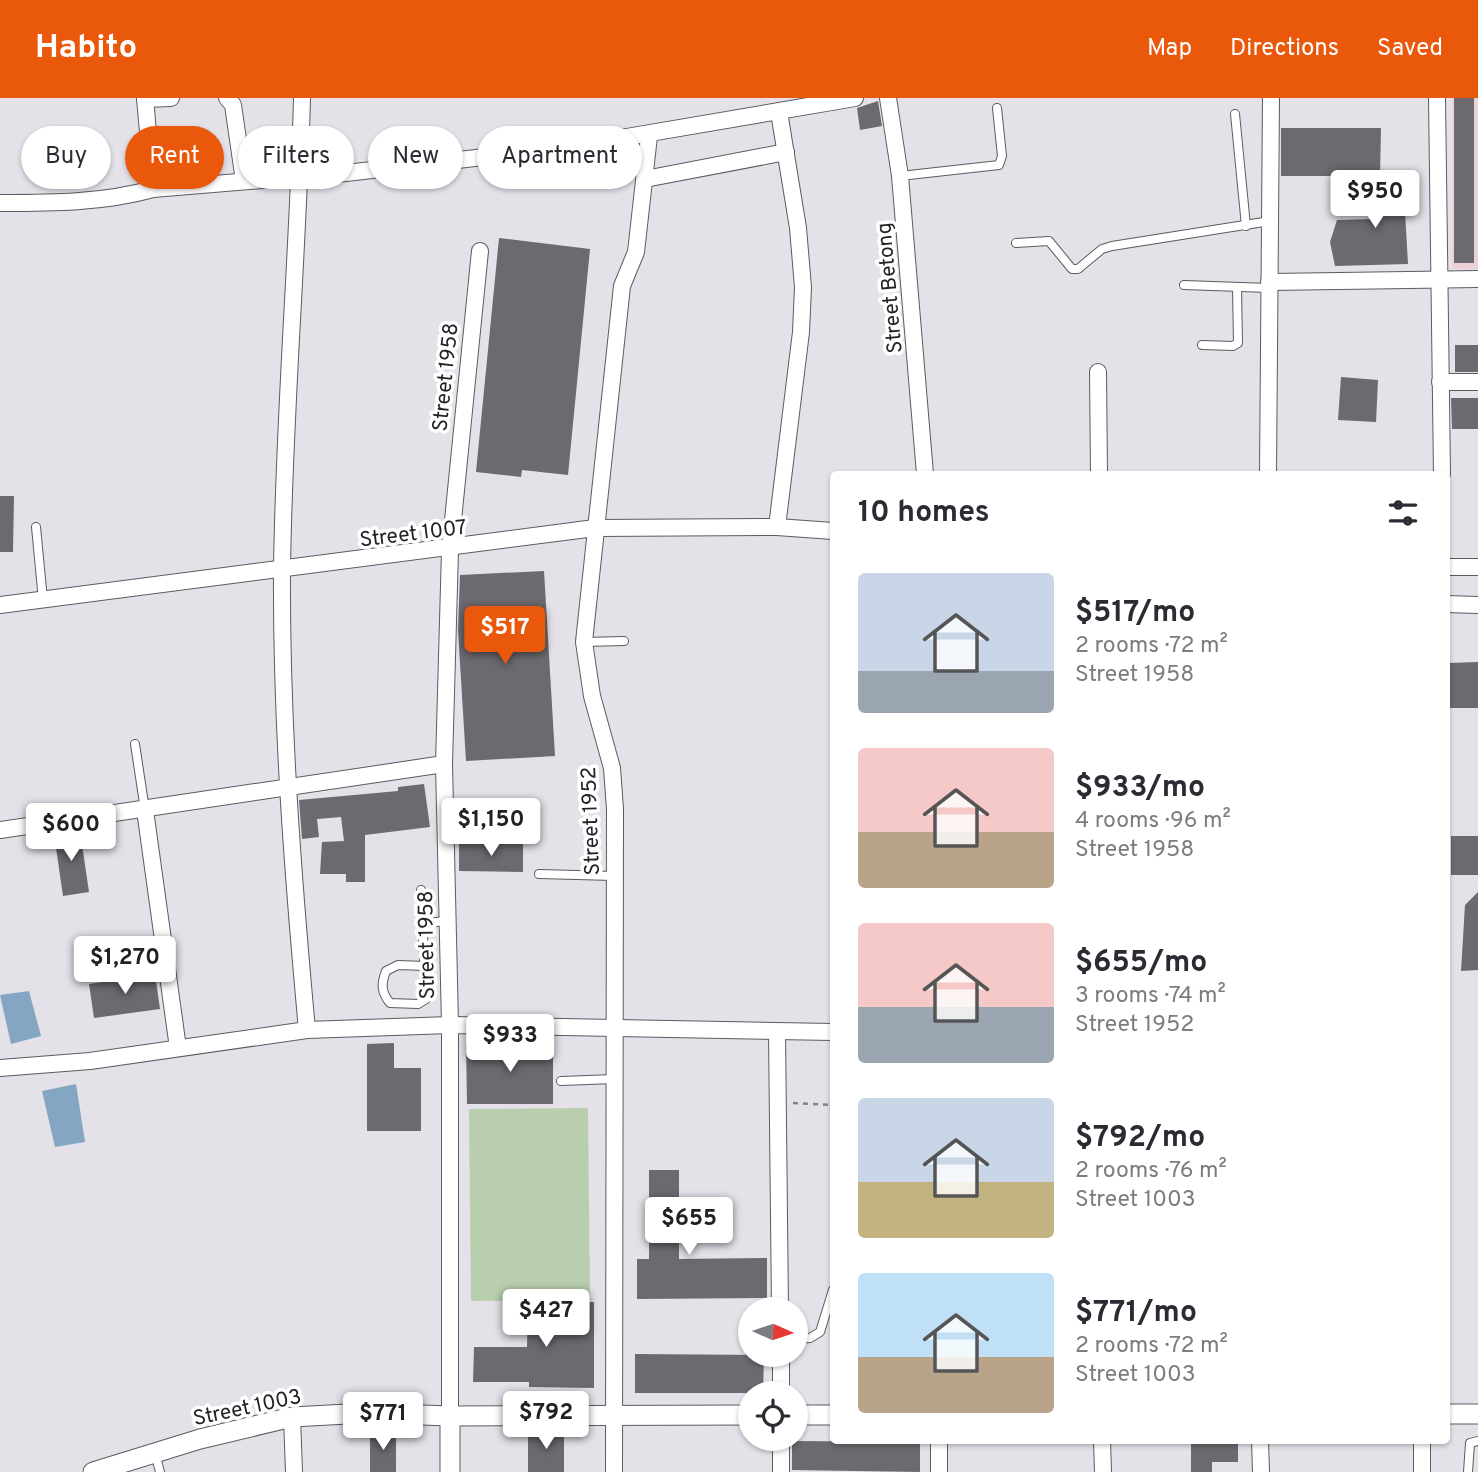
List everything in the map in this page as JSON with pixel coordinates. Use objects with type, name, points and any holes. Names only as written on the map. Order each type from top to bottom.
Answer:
[{"type":"street","points":[[147,126],[145,99],[171,98]]},
{"type":"street","points":[[227,98],[233,105],[238,140]]},
{"type":"street","points":[[301,126],[302,98]]},
{"type":"street","points":[[354,171],[649,136],[855,98]]},
{"type":"street","name":"Street Betong","points":[[888,98],[901,176],[925,471]]},
{"type":"street","points":[[1268,471],[1271,98]]},
{"type":"street","points":[[1437,98],[1442,471]]},
{"type":"street","points":[[777,527],[801,332],[803,287],[779,112]]},
{"type":"street","name":"Street 1952","points":[[614,1472],[615,809],[612,768],[592,696],[584,642],[622,286],[636,252],[649,136]]},
{"type":"street","points":[[645,179],[786,152]]},
{"type":"street","points":[[0,203],[65,202],[129,196],[153,189]]},
{"type":"street","points":[[299,189],[288,364],[282,571],[286,789],[307,1030]]},
{"type":"street","name":"Street 1958","points":[[450,1472],[450,1025],[444,764],[450,550],[480,251]]},
{"type":"street","points":[[1269,285],[1478,279]]},
{"type":"street","points":[[1098,372],[1099,471]]},
{"type":"street","points":[[1440,382],[1478,382]]},
{"type":"street","name":"Street 1007","points":[[0,605],[450,550],[595,528],[777,527],[830,531]]},
{"type":"street","points":[[1450,567],[1478,567]]},
{"type":"street","points":[[1450,604],[1478,605]]},
{"type":"street","points":[[0,830],[444,764]]},
{"type":"street","points":[[145,810],[178,1048]]},
{"type":"street","points":[[0,1069],[63,1064],[307,1030],[450,1025],[830,1032]]},
{"type":"street","points":[[777,1032],[780,1297]]},
{"type":"street","name":"Street 1003","points":[[93,1472],[157,1463],[292,1417],[366,1413],[450,1416],[738,1415]]},
{"type":"street","points":[[1450,1414],[1478,1414]]},
{"type":"street","points":[[808,1415],[830,1415]]},
{"type":"street","points":[[292,1417],[294,1472]]},
{"type":"street","points":[[939,1444],[939,1472]]},
{"type":"street","points":[[1102,1444],[1103,1472]]},
{"type":"street","points":[[1260,1444],[1261,1472]]},
{"type":"street","points":[[1422,1444],[1422,1472]]},
{"type":"street","points":[[781,1451],[781,1472]]},
{"type":"lane","points":[[901,176],[999,165],[1002,156],[997,108]]},
{"type":"lane","points":[[1235,114],[1246,226]]},
{"type":"lane","points":[[1016,243],[1049,241],[1072,269],[1078,270],[1102,249],[1112,246],[1270,221]]},
{"type":"lane","points":[[1184,285],[1237,288],[1269,285]]},
{"type":"lane","points":[[1202,345],[1233,346],[1238,343],[1237,288]]},
{"type":"lane","points":[[36,527],[43,600]]},
{"type":"lane","points":[[584,642],[624,641]]},
{"type":"lane","points":[[135,744],[145,810]]},
{"type":"lane","points":[[539,874],[614,876]]},
{"type":"lane","points":[[421,890],[424,923],[426,999],[423,1002],[390,1003],[383,994],[382,982],[386,971],[398,965],[425,966]]},
{"type":"lane","points":[[424,923],[448,921]]},
{"type":"lane","points":[[561,1081],[614,1079]]},
{"type":"lane","points":[[808,1338],[820,1332],[830,1300]]},
{"type":"lane","points":[[1468,1472],[1468,1448],[1470,1443],[1478,1441]]},
{"type":"path","points":[[776,1102],[830,1105]]},
{"type":"shaded area","points":[[1452,98],[1478,98],[1478,269],[1452,269]]},
{"type":"green space","points":[[588,1108],[590,1300],[471,1301],[469,1109]]},
{"type":"water","points":[[29,991],[41,1036],[11,1044],[0,995]]},
{"type":"water","points":[[76,1084],[85,1142],[55,1147],[42,1091]]},
{"type":"building","points":[[1454,98],[1474,98],[1474,263],[1454,263]]},
{"type":"building","points":[[878,101],[882,126],[860,130],[857,108]]},
{"type":"building","points":[[1281,128],[1381,128],[1380,176],[1281,176]]},
{"type":"building","points":[[1403,177],[1408,264],[1335,266],[1330,242],[1337,220],[1373,219],[1372,178]]},
{"type":"building","points":[[499,238],[590,249],[568,475],[522,470],[521,477],[476,472]]},
{"type":"building","points":[[1455,345],[1478,345],[1478,372],[1455,372]]},
{"type":"building","points":[[1341,377],[1378,380],[1376,422],[1338,420]]},
{"type":"building","points":[[1451,398],[1478,398],[1478,429],[1452,429]]},
{"type":"building","points":[[0,496],[14,496],[13,552],[0,552]]},
{"type":"building","points":[[544,571],[555,756],[466,761],[458,630],[460,575]]},
{"type":"building","points":[[1478,662],[1478,708],[1450,708],[1450,663]]},
{"type":"building","points":[[424,784],[430,827],[365,835],[365,882],[346,882],[346,874],[320,874],[322,842],[344,841],[341,817],[317,819],[319,837],[302,839],[299,800],[398,791],[398,787]]},
{"type":"building","points":[[80,831],[89,892],[63,896],[54,834]]},
{"type":"building","points":[[1451,836],[1478,836],[1478,875],[1451,875]]},
{"type":"building","points":[[459,844],[523,844],[523,872],[459,871]]},
{"type":"building","points":[[1478,892],[1478,970],[1461,971],[1465,905]]},
{"type":"building","points":[[155,974],[160,1009],[94,1018],[89,984]]},
{"type":"building","points":[[394,1043],[394,1068],[421,1068],[421,1131],[367,1131],[367,1044]]},
{"type":"building","points":[[466,1044],[553,1044],[553,1104],[467,1104]]},
{"type":"building","points":[[649,1170],[679,1170],[679,1259],[767,1258],[767,1297],[637,1299],[637,1259],[649,1259]]},
{"type":"building","points":[[528,1301],[594,1302],[594,1388],[529,1387],[529,1382],[473,1382],[474,1347],[527,1347]]},
{"type":"building","points":[[635,1354],[738,1355],[738,1367],[764,1367],[763,1381],[738,1381],[738,1393],[635,1393]]},
{"type":"building","points":[[528,1431],[564,1431],[564,1472],[528,1472]]},
{"type":"building","points":[[370,1432],[396,1432],[396,1472],[370,1472]]},
{"type":"building","points":[[808,1441],[830,1441],[830,1444],[920,1444],[920,1472],[792,1470],[792,1451],[808,1451]]},
{"type":"building","points":[[1191,1444],[1238,1444],[1238,1462],[1212,1462],[1212,1472],[1191,1472]]}]
